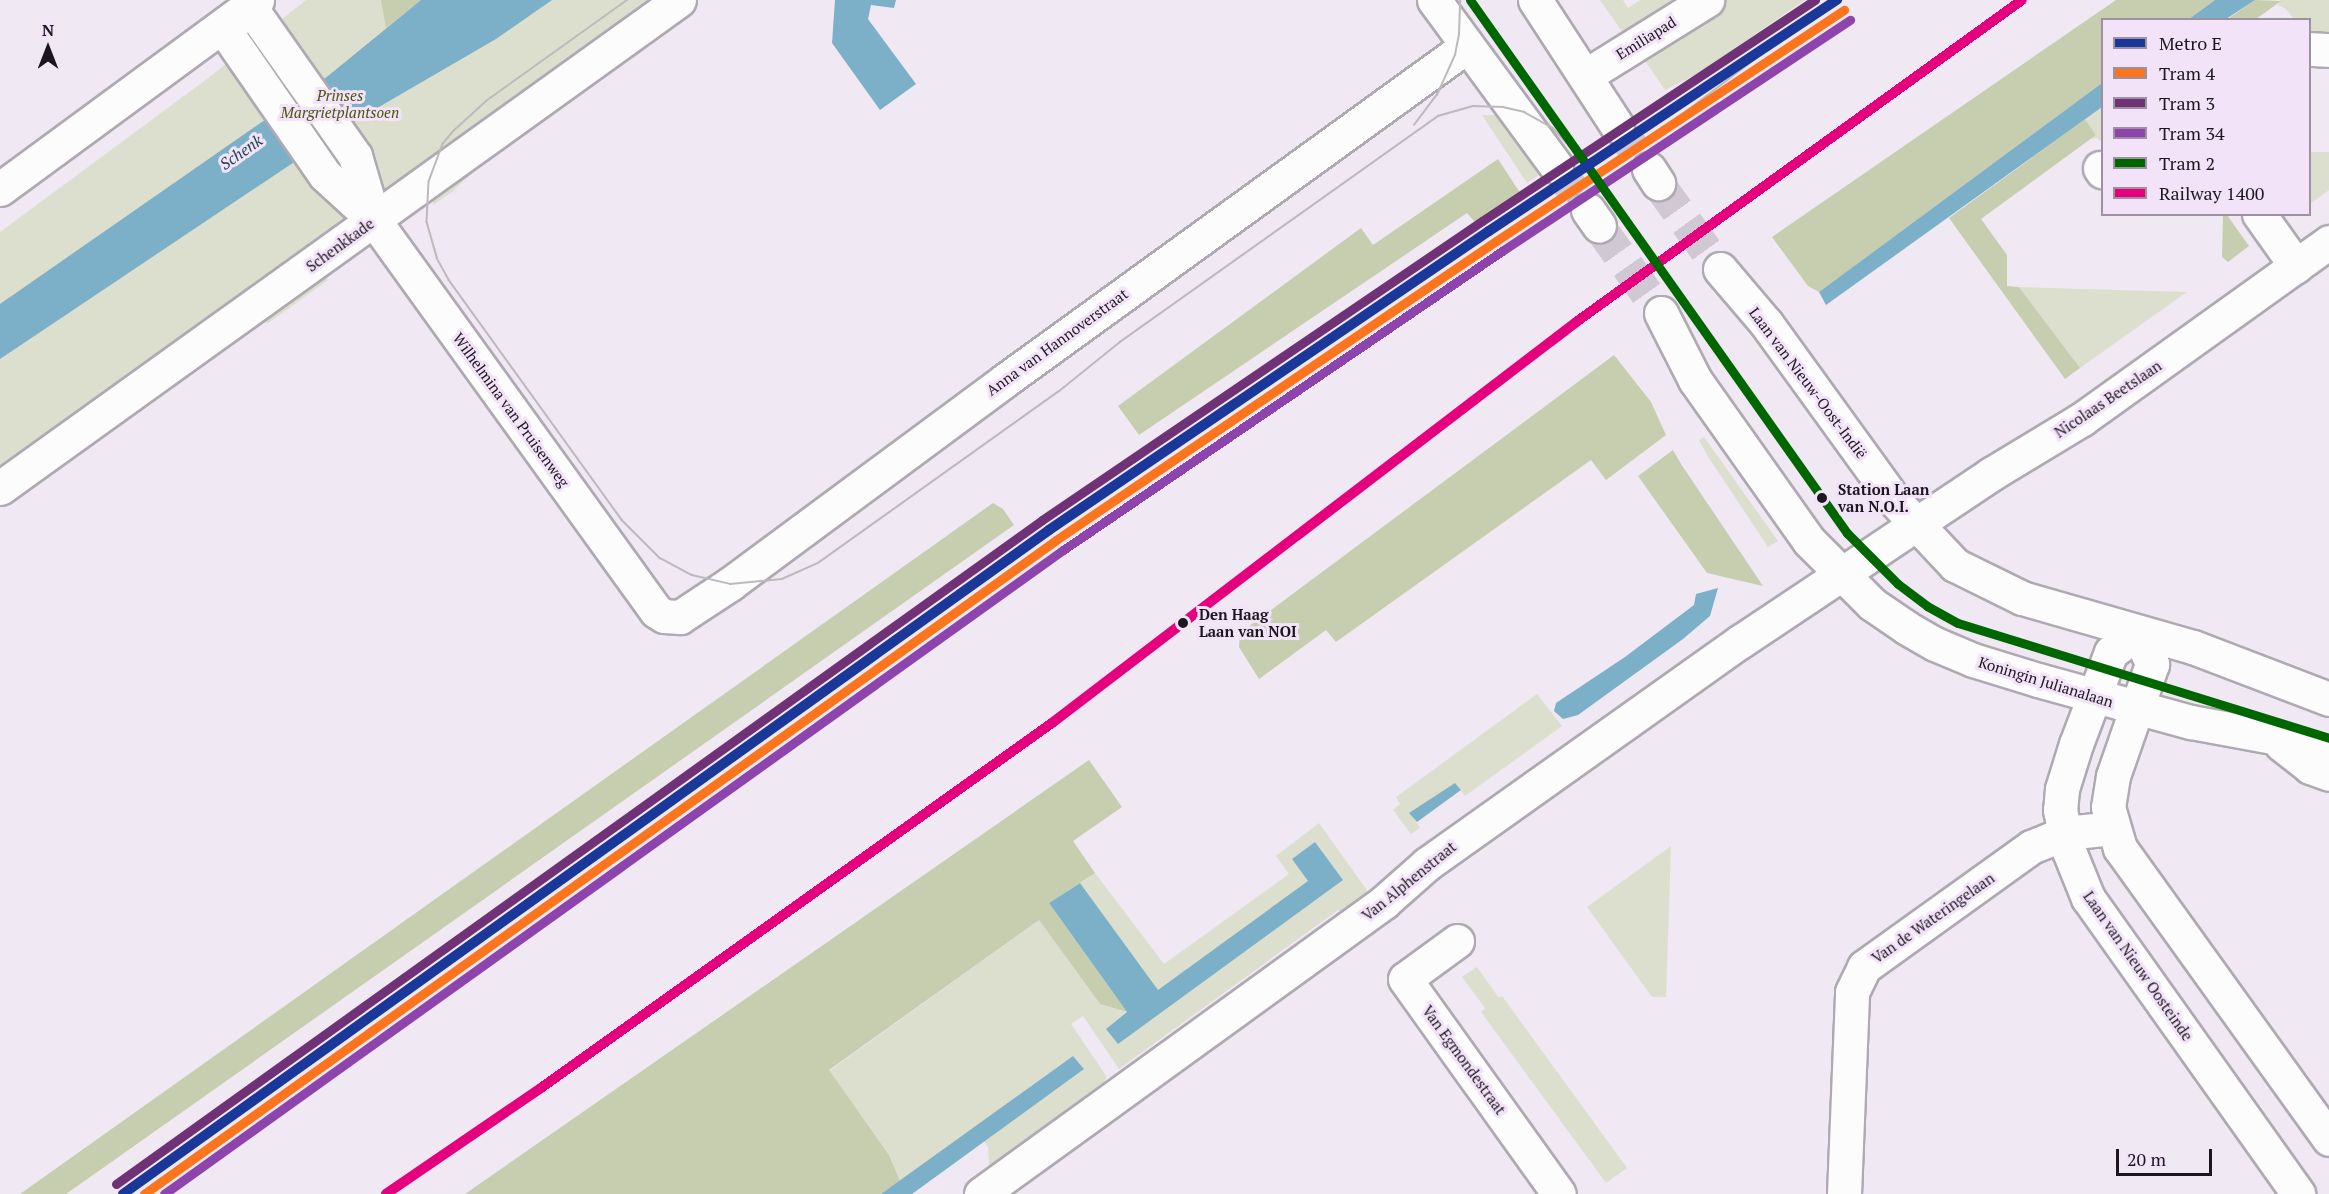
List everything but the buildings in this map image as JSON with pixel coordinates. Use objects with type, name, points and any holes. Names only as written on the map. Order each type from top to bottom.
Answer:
[{"type":"street","name":"Schenkkade","points":[[0,488],[679,0]]},
{"type":"street","points":[[1434,0],[1556,166]]},
{"type":"street","points":[[1536,0],[1617,126]]},
{"type":"street","name":"Emiliapad","points":[[1586,76],[1707,0]]},
{"type":"street","name":"Wilhelmina van Pruisenweg","points":[[374,220],[355,156],[255,14],[238,6],[228,36],[275,105],[325,175],[374,220],[648,600]]},
{"type":"street","points":[[0,189],[238,6]]},
{"type":"street","name":"Anna van Hannoverstraat","points":[[648,600],[656,611],[664,616],[680,617],[707,600],[1004,381],[1467,46]]},
{"type":"street","points":[[2311,49],[2329,50]]},
{"type":"street","points":[[2260,216],[2296,266]]},
{"type":"street","name":"Nicolaas Beetslaan","points":[[1842,576],[1991,474],[2082,419],[2329,242]]},
{"type":"street","name":"Laan van Nieuw-Oost-Indië","points":[[1720,269],[1766,323],[1894,500],[1916,526]]},
{"type":"street","points":[[1661,313],[1695,380],[1809,541],[1842,576]]},
{"type":"street","points":[[1916,526],[1955,565],[2022,598],[2211,653],[2324,695]]},
{"type":"street","name":"Koningin Julianalaan","points":[[1842,576],[1872,603],[1935,644],[1973,660],[2137,709],[2273,737],[2329,756]]},
{"type":"street","name":"Van Alphenstraat","points":[[981,1194],[1384,903],[1427,864],[1741,641],[1842,576]]},
{"type":"street","points":[[2138,632],[2152,664],[2113,777],[2108,807],[2120,848],[2329,1138]]},
{"type":"street","name":"Laan van Nieuw Oosteinde","points":[[2138,632],[2111,652],[2093,696],[2062,789],[2060,810],[2065,832],[2078,876],[2088,898],[2298,1194]]},
{"type":"street","name":"Koningin Julianalaan","points":[[2273,737],[2310,767],[2329,774]]},
{"type":"street","name":"Van de Wateringelaan","points":[[1844,1194],[1852,992],[1864,967],[2031,847],[2065,832],[2113,828]]},
{"type":"street","name":"Van Egmondestraat","points":[[1457,941],[1405,979],[1559,1194]]},
{"type":"green space","name":"Prinses Margrietplantsoen","points":[[306,0],[657,0],[0,470],[0,232],[211,76]]},
{"type":"green space","points":[[381,0],[421,0],[386,28]]},
{"type":"green space","points":[[1600,0],[1623,0],[1628,8],[1640,0],[1687,0],[1628,40]]},
{"type":"green space","points":[[1721,0],[1805,0],[1697,74],[1665,90],[1637,49]]},
{"type":"green space","points":[[2116,0],[2215,0],[2190,18],[2101,18],[2101,84],[1819,292],[1808,286],[1772,237]]},
{"type":"green space","points":[[2255,0],[2281,1],[2257,18],[2229,18]]},
{"type":"green space","points":[[2280,0],[2329,0],[2329,41],[2311,40],[2311,18],[2293,18],[2286,9],[2278,5]]},
{"type":"green space","points":[[2101,108],[2101,141],[2096,138],[2089,139],[2096,135],[2085,119]]},
{"type":"green space","points":[[1482,115],[1497,115],[1508,123],[1545,171],[1527,183]]},
{"type":"green space","points":[[2085,119],[2096,135],[1981,219],[2007,255],[2007,286],[2019,287],[2080,368],[2065,379],[1949,218]]},
{"type":"green space","points":[[525,123],[452,192],[433,205],[434,184]]},
{"type":"green space","points":[[2311,152],[2329,152],[2329,190],[2311,203]]},
{"type":"green space","points":[[1498,159],[1524,199],[1480,228],[1467,213],[1139,435],[1118,406],[1361,228],[1373,245]]},
{"type":"green space","points":[[2223,216],[2228,216],[2249,246],[2228,262],[2222,257]]},
{"type":"green space","points":[[319,268],[328,280],[267,324],[259,312]]},
{"type":"green space","points":[[2019,287],[2187,292],[2080,368]]},
{"type":"green space","points":[[1614,355],[1651,402],[1666,435],[1606,480],[1591,460],[1336,642],[1326,630],[1259,679],[1239,647],[1240,633]]},
{"type":"green space","points":[[1704,437],[1778,541],[1768,547],[1707,455],[1699,440]]},
{"type":"green space","points":[[1673,450],[1763,586],[1707,573],[1638,476]]},
{"type":"green space","points":[[993,503],[1003,509],[1014,525],[66,1194],[20,1194]]},
{"type":"green space","points":[[1537,694],[1562,726],[1465,796],[1455,783],[1410,813],[1420,828],[1411,834],[1393,810],[1400,804],[1396,797]]},
{"type":"green space","points":[[1089,760],[1122,807],[1073,841],[1095,873],[1049,903],[1127,1012],[1100,1004],[1039,920],[829,1070],[889,1155],[900,1181],[881,1194],[465,1194]]},
{"type":"green space","points":[[1319,823],[1369,893],[1341,913],[1338,910],[1119,1069],[1083,1016],[1071,1024],[1107,1077],[1102,1084],[1009,1151],[1014,1158],[990,1178],[988,1147],[984,1141],[1084,1069],[1073,1056],[900,1181],[889,1155],[829,1071],[1039,920],[1100,1004],[1127,1012],[1106,1029],[1158,991],[1080,883],[1095,873],[1164,964],[1289,874],[1276,856]]},
{"type":"green space","points":[[1671,846],[1666,997],[1652,997],[1587,907]]},
{"type":"green space","points":[[1477,967],[1499,998],[1502,996],[1627,1168],[1606,1183],[1481,1012],[1485,1008],[1462,977]]},
{"type":"water","name":"Schenk","points":[[421,0],[552,0],[496,39],[360,118],[0,359],[0,304],[328,76]]},
{"type":"water","points":[[835,0],[896,0],[894,8],[871,5],[868,19],[916,84],[880,110],[832,43]]},
{"type":"water","points":[[2215,0],[2255,0],[2228,18],[2190,18]]},
{"type":"water","points":[[2101,84],[2101,108],[1826,305],[1819,292]]},
{"type":"water","points":[[1718,588],[1710,616],[1683,639],[1578,715],[1563,719],[1554,711],[1556,703],[1625,657],[1694,605],[1696,594]]},
{"type":"water","points":[[1455,783],[1461,790],[1417,822],[1409,813]]},
{"type":"water","points":[[1315,842],[1343,880],[1118,1044],[1106,1029],[1127,1012],[1049,903],[1080,883],[1158,990],[1308,881],[1292,859]]},
{"type":"water","points":[[1073,1056],[1084,1069],[912,1194],[881,1194]]},
{"type":"tunnel","points":[[1617,126],[1649,169]]},
{"type":"tunnel","points":[[1556,166],[1588,210]]},
{"type":"tunnel","points":[[1658,183],[1720,269]]},
{"type":"tunnel","points":[[1599,226],[1661,313]]},
{"type":"tram line","points":[[628,0],[487,101],[454,131],[443,144],[429,182],[427,222],[437,258],[449,280],[622,520],[660,558],[692,575],[730,584],[782,579],[818,563],[1058,392],[1120,342],[1438,116],[1473,106],[1503,107],[1524,112],[1553,128],[1585,163]]},
{"type":"tram line","points":[[1414,125],[1437,95],[1455,55],[1459,34],[1460,0]]},
{"type":"tram line","name":"2","points":[[1470,0],[1847,533],[1898,584],[1927,606],[1958,623],[2329,738]]},
{"type":"tram line","name":"3","points":[[116,1184],[1042,520],[1482,221],[1815,0]]},
{"type":"tram line","name":"4","points":[[144,1194],[1056,540],[1496,241],[1844,10]]},
{"type":"tram line","points":[[1568,201],[1809,18]]},
{"type":"tram line","name":"34","points":[[164,1194],[1063,550],[1502,251],[1850,20]]},
{"type":"metro line","name":"E","points":[[123,1194],[1049,530],[1489,231],[1837,0]]},
{"type":"rail line","name":"1400","points":[[386,1194],[541,1088],[1052,723],[1579,320],[2022,0]]},
{"type":"place","name":"Station Laan van N.O.I.","points":[[1822,498]]},
{"type":"place","name":"Den Haag Laan van NOI","points":[[1183,623]]}]
